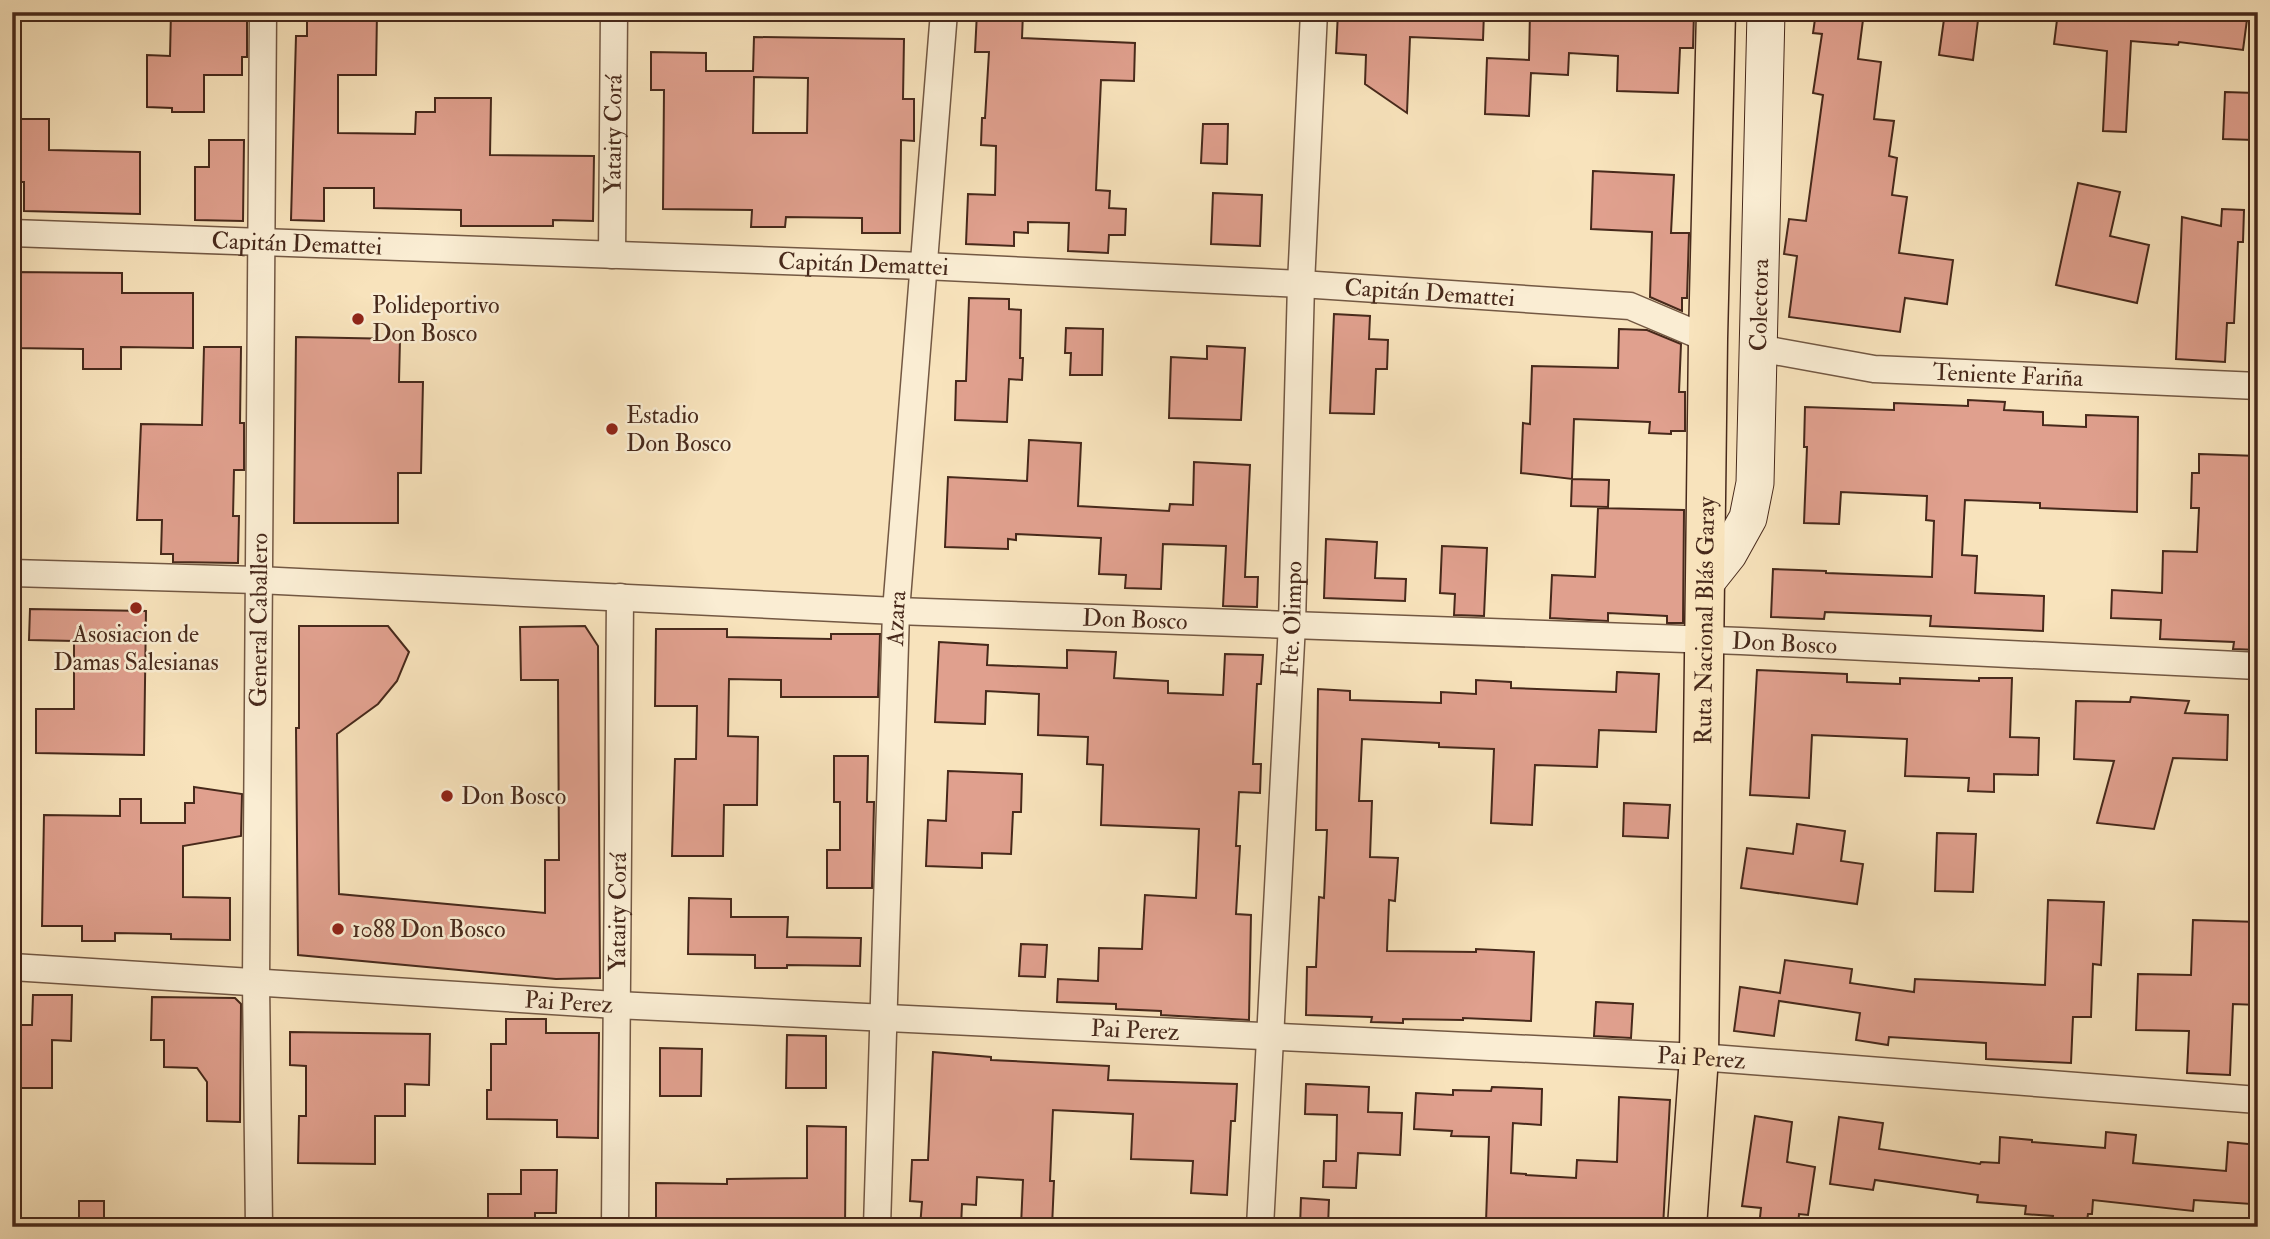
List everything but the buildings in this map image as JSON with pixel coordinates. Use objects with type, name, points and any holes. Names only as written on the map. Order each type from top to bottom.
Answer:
[{"type":"highway","name":"Ruta Nacional Blás Garay","points":[[1687,1227],[1699,1057],[1708,339],[1716,12]]},
{"type":"main road","name":"Colectora","points":[[1705,583],[1728,554],[1748,518],[1755,483],[1766,12]]},
{"type":"street","name":"General Caballero","points":[[259,1227],[256,982],[263,12]]},
{"type":"street","name":"Yataity Corá","points":[[612,255],[614,12]]},
{"type":"street","name":"Azara","points":[[877,1227],[896,611],[944,12]]},
{"type":"street","name":"Fte. Olimpo","points":[[1260,1227],[1293,624],[1301,284],[1314,12]]},
{"type":"street","name":"Capitán Demattei","points":[[12,233],[924,266],[1301,284],[1630,306],[1708,339]]},
{"type":"street","name":"Teniente Fariña","points":[[1758,348],[1874,369],[2258,386]]},
{"type":"street","name":"Don Bosco","points":[[12,573],[258,580],[896,611],[1704,640],[2258,666]]},
{"type":"street","name":"Yataity Corá","points":[[615,1227],[620,597]]},
{"type":"street","name":"Pai Perez","points":[[12,967],[616,1005],[1699,1057],[2258,1100]]},
{"type":"place","name":"Polideportivo Don Bosco","points":[[358,319]]},
{"type":"place","name":"Estadio Don Bosco","points":[[612,429]]},
{"type":"place","name":"Asosiacion de Damas Salesianas","points":[[136,608]]},
{"type":"place","name":"Don Bosco","points":[[447,796]]},
{"type":"place","name":"1088 Don Bosco","points":[[338,929]]}]
